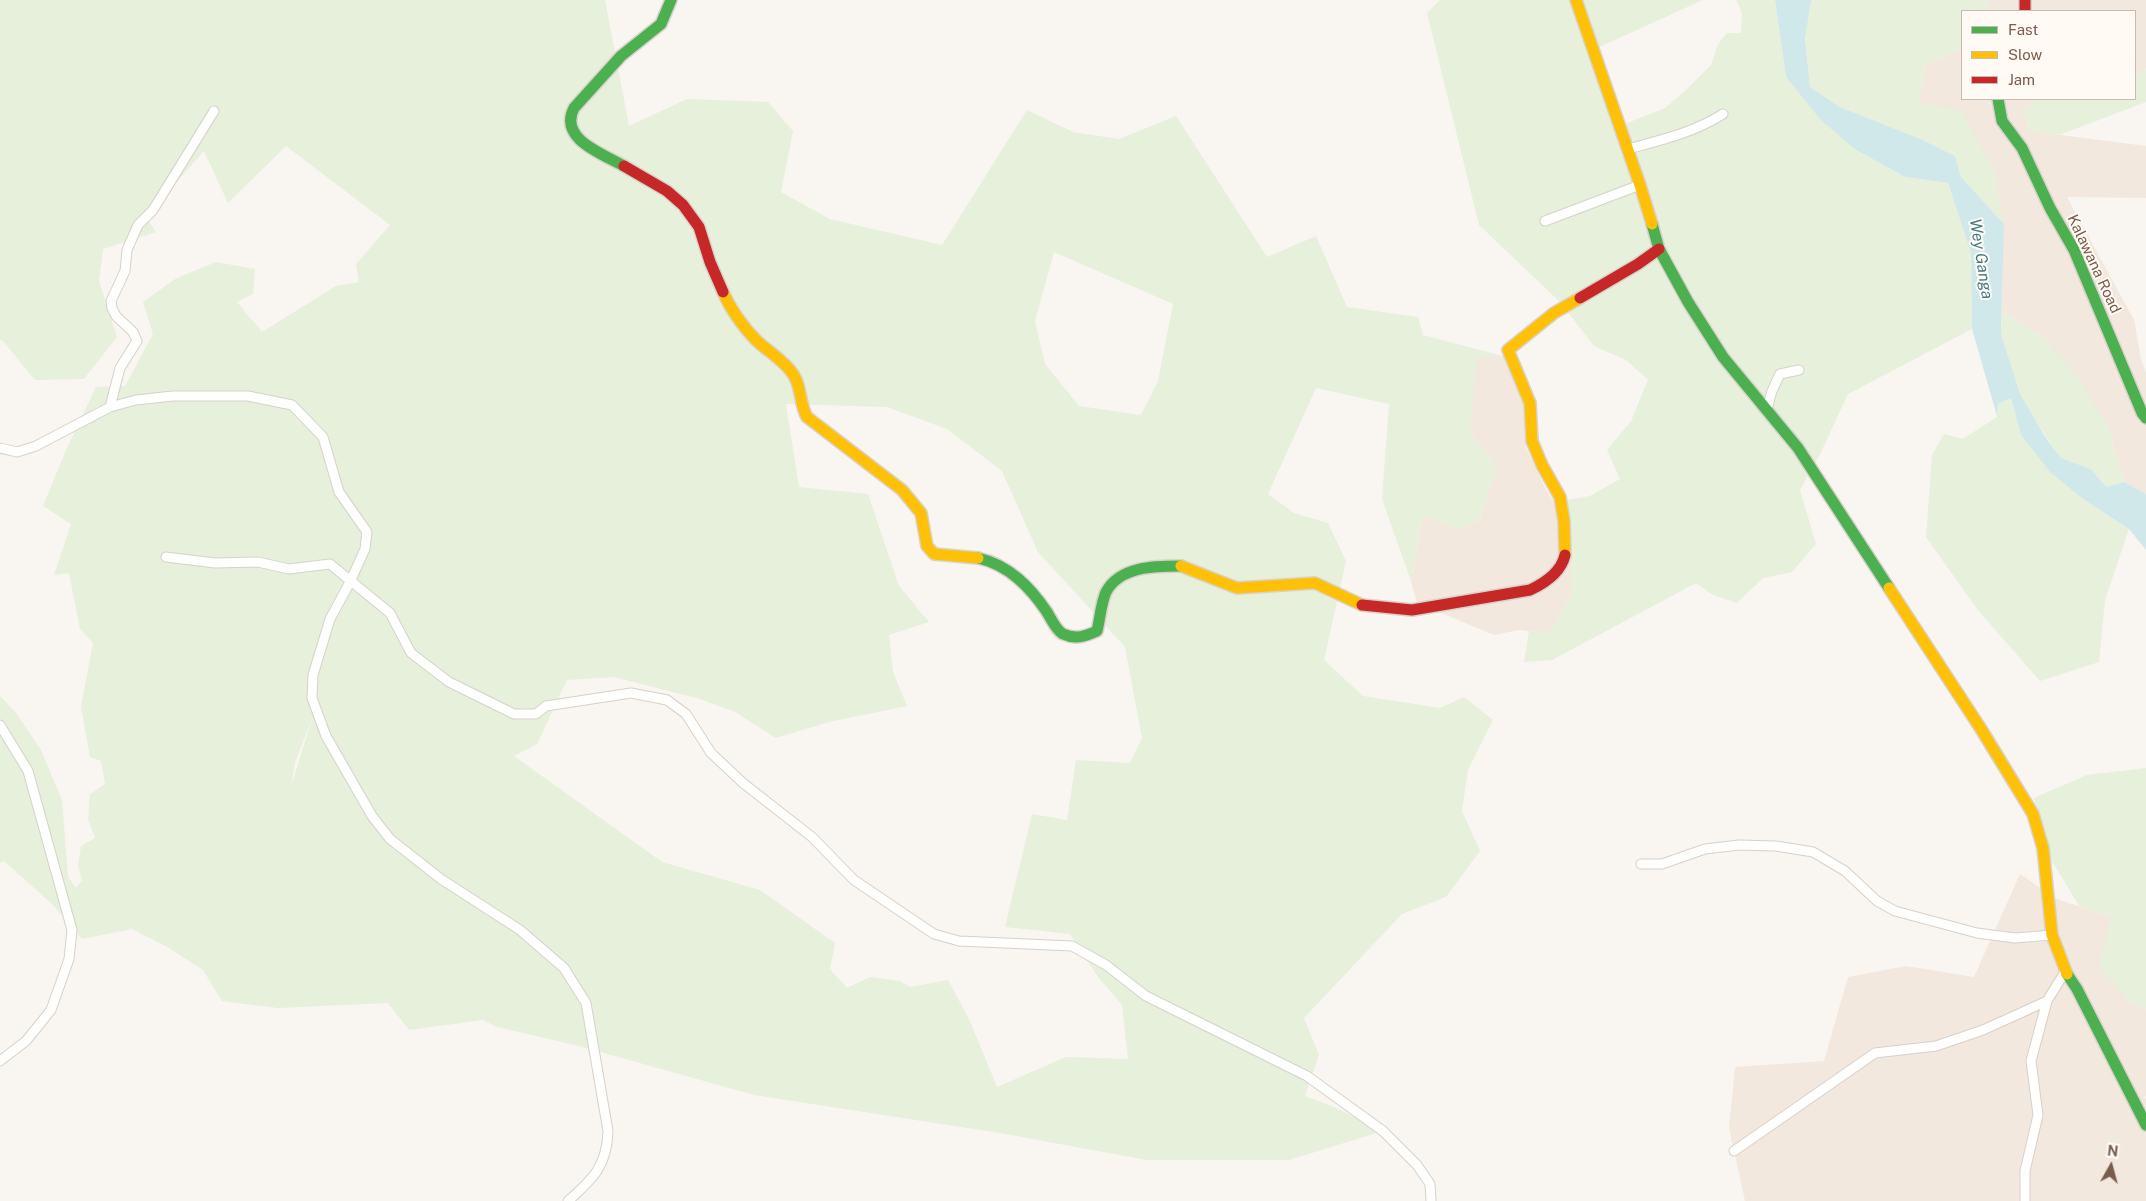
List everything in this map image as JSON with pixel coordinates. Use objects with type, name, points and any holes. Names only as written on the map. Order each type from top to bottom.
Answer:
[{"type":"street","points":[[671,0],[661,24],[621,56],[574,108],[570,115],[572,130],[577,139],[668,191],[683,204],[699,227],[710,262],[727,300],[754,338],[792,372],[799,386],[802,409],[807,417],[902,490],[921,513],[927,546],[934,554],[980,558],[1014,574],[1034,593],[1061,633],[1072,637],[1084,637],[1097,631],[1106,593],[1116,579],[1142,568],[1153,566],[1184,566],[1237,588],[1315,583],[1363,606],[1412,610],[1530,590],[1545,583],[1563,564],[1565,553],[1564,521],[1560,497],[1542,466],[1532,441],[1530,403],[1508,350],[1554,313],[1638,264],[1659,249]]},
{"type":"street","points":[[1576,0],[1628,149],[1659,249],[1704,330],[1798,448],[1981,728],[2033,814],[2043,848],[2052,935],[2065,972],[2077,989],[2146,1125]]},
{"type":"street","name":"Kalawana Road","points":[[1998,100],[2002,121],[2022,148],[2050,208],[2074,250],[2142,413],[2146,418]]},
{"type":"street","points":[[110,407],[120,368],[137,341],[133,332],[116,316],[111,301],[125,271],[128,250],[138,225],[153,210],[214,111]]},
{"type":"street","points":[[1628,149],[1686,133],[1704,126],[1723,114]]},
{"type":"street","points":[[1545,221],[1640,185]]},
{"type":"street","points":[[1767,409],[1772,391],[1780,374],[1799,370]]},
{"type":"street","points":[[0,448],[17,452],[36,446],[110,407],[136,400],[173,396],[248,396],[292,405],[323,437],[339,492],[367,532],[365,549],[330,619],[313,675],[312,698],[326,736],[372,816],[390,839],[441,879],[520,930],[552,956],[564,968],[586,1003],[608,1131],[608,1148],[601,1167],[568,1201]]},
{"type":"street","points":[[166,557],[215,562],[258,562],[290,568],[330,564],[390,613],[411,653],[428,668],[474,696],[514,714],[536,714],[546,706],[631,694],[667,700],[686,714],[711,753],[743,783],[812,837],[854,880],[934,934],[959,941],[1072,946],[1106,965],[1146,996],[1307,1076],[1382,1131],[1417,1165],[1430,1184],[1431,1201]]},
{"type":"street","points":[[0,725],[28,771],[72,930],[69,959],[50,1010],[26,1041],[0,1061]]},
{"type":"street","points":[[1640,864],[1662,864],[1705,849],[1739,845],[1776,846],[1813,852],[1844,871],[1877,901],[1895,911],[1977,933],[2015,938],[2052,935]]},
{"type":"street","points":[[2025,1201],[2025,1171],[2038,1115],[2031,1061],[2047,1001],[2065,972]]},
{"type":"street","points":[[1734,1152],[1875,1053],[1936,1046],[1984,1030],[2047,1001]]},
{"type":"shaded area","points":[[1986,0],[2146,0],[2146,68],[2136,77],[2136,10],[1989,10]]},
{"type":"shaded area","points":[[1961,50],[1961,100],[2034,100],[2023,112],[2030,131],[2146,146],[2146,198],[2067,197],[2134,320],[2141,359],[2146,373],[2146,494],[2124,482],[2108,427],[2044,338],[2002,312],[2003,224],[1993,168],[1918,102],[1926,64]]},
{"type":"shaded area","points":[[1477,356],[1507,357],[1523,401],[1526,448],[1546,490],[1571,527],[1571,596],[1551,633],[1519,630],[1494,635],[1417,603],[1411,581],[1423,515],[1458,529],[1480,520],[1497,468],[1470,432],[1471,383]]},
{"type":"shaded area","points":[[2020,874],[2057,899],[2111,917],[2127,1000],[2146,1009],[2146,1096],[2144,1097],[2146,1099],[2146,1201],[1745,1201],[1729,1128],[1735,1067],[1824,1061],[1848,977],[1906,966],[1974,977]]},
{"type":"green space","points":[[0,0],[605,0],[629,126],[687,99],[768,102],[793,131],[781,192],[830,219],[942,245],[1027,110],[1073,132],[1119,139],[1176,116],[1267,257],[1316,236],[1347,307],[1418,317],[1423,335],[1507,357],[1477,357],[1470,432],[1497,468],[1480,520],[1458,529],[1423,515],[1411,581],[1382,499],[1389,404],[1316,388],[1268,494],[1294,513],[1328,523],[1346,561],[1324,660],[1363,696],[1440,708],[1464,697],[1493,720],[1468,770],[1462,811],[1480,851],[1446,897],[1402,914],[1304,1018],[1319,1055],[1305,1096],[1334,1107],[1383,1131],[1289,1160],[1147,1160],[1000,1133],[754,1095],[579,1046],[497,1027],[483,1020],[409,1030],[388,1003],[278,1008],[222,1001],[203,970],[167,947],[132,929],[82,939],[52,904],[4,861],[0,863],[0,696],[16,713],[41,750],[62,800],[68,877],[76,888],[82,881],[78,865],[81,846],[95,838],[88,819],[90,794],[105,784],[101,761],[90,757],[81,707],[93,643],[80,629],[69,573],[54,575],[71,524],[43,506],[66,450],[96,387],[125,386],[153,334],[143,302],[175,279],[216,262],[255,269],[253,294],[237,302],[262,332],[336,286],[359,282],[356,264],[390,225],[286,146],[228,203],[204,151],[146,217],[156,232],[103,249],[99,281],[117,337],[84,379],[35,380],[3,341],[0,340]],"holes":[[[1054,252],[1173,304],[1158,381],[1141,415],[1079,406],[1045,364],[1035,321]],[[786,404],[887,407],[947,429],[1002,471],[1038,552],[1125,647],[1142,738],[1130,763],[1076,760],[1067,820],[1032,814],[1005,927],[1070,934],[1098,977],[1122,1005],[1128,1059],[1066,1057],[997,1087],[969,1019],[948,980],[910,987],[900,981],[870,977],[847,988],[830,969],[835,943],[760,890],[662,862],[514,756],[537,744],[567,680],[614,677],[700,699],[735,712],[776,738],[829,722],[907,706],[893,672],[889,635],[929,622],[899,586],[868,494],[799,487]],[[312,719],[291,787],[295,762]]]},
{"type":"green space","points":[[1440,0],[1703,0],[1595,49],[1620,126],[1665,108],[1711,65],[1718,44],[1727,33],[1741,33],[1742,12],[1736,0],[1775,0],[1786,77],[1856,150],[1905,177],[1948,183],[1971,253],[1972,329],[1848,394],[1821,452],[1800,490],[1816,544],[1792,572],[1763,578],[1737,603],[1713,595],[1696,583],[1552,660],[1524,662],[1529,631],[1551,632],[1571,596],[1571,527],[1554,502],[1590,496],[1620,479],[1607,450],[1631,421],[1648,380],[1626,360],[1594,346],[1560,302],[1479,225],[1427,13]]},
{"type":"green space","points":[[1810,0],[1986,0],[1989,10],[1961,10],[1961,50],[1926,64],[1918,102],[1961,111],[1993,168],[2004,224],[1961,177],[1955,156],[1923,140],[1840,107],[1810,87],[1805,35]]},
{"type":"green space","points":[[2146,68],[2146,102],[2059,135],[2030,131],[2023,112],[2034,100],[2136,100],[2136,77]]},
{"type":"green space","points":[[2002,312],[2044,338],[2079,379],[2108,427],[2124,482],[2106,487],[2091,469],[2061,458],[2022,402],[2001,334]]},
{"type":"green space","points":[[2011,398],[2021,435],[2086,501],[2129,529],[2105,600],[2099,662],[2040,681],[1977,609],[1926,537],[1932,455],[1944,434],[1963,439],[1997,417],[1998,404]]},
{"type":"green space","points":[[2146,768],[2146,1009],[2127,1000],[2099,966],[2111,917],[2079,906],[2052,861],[2034,798],[2087,775]]},
{"type":"water","name":"Wey Ganga","points":[[1775,0],[1811,0],[1805,38],[1810,87],[1840,107],[1923,140],[1955,156],[1961,177],[2004,224],[2001,334],[2020,394],[2044,435],[2061,458],[2091,469],[2106,487],[2124,482],[2146,494],[2146,550],[2129,529],[2086,501],[2051,473],[2021,435],[2011,398],[1998,404],[1997,416],[1972,329],[1971,253],[1948,183],[1905,177],[1856,150],[1821,120],[1786,77]]},
{"type":"traffic: fast","points":[[624,166],[595,151],[577,137],[572,128],[571,119],[574,108],[621,56],[661,24],[671,0]]},
{"type":"traffic: fast","points":[[1998,100],[2002,121],[2022,148],[2050,208],[2074,250],[2142,413],[2146,418]]},
{"type":"traffic: fast","points":[[1652,224],[1659,249],[1688,302],[1723,357],[1798,448],[1889,588]]},
{"type":"traffic: fast","points":[[978,558],[989,561],[1018,578],[1033,594],[1059,630],[1068,636],[1077,637],[1097,631],[1106,592],[1112,583],[1120,577],[1129,572],[1150,567],[1181,566]]},
{"type":"traffic: fast","points":[[2067,974],[2077,989],[2146,1125]]},
{"type":"traffic: slow","points":[[1576,0],[1652,224]]},
{"type":"traffic: slow","points":[[723,292],[733,311],[746,329],[760,344],[785,364],[793,374],[798,384],[804,412],[807,417],[902,490],[921,513],[927,546],[934,554],[978,558]]},
{"type":"traffic: slow","points":[[1565,555],[1564,521],[1560,497],[1542,465],[1532,441],[1530,403],[1508,350],[1554,313],[1580,298]]},
{"type":"traffic: slow","points":[[1181,566],[1237,588],[1315,583],[1362,605]]},
{"type":"traffic: slow","points":[[1889,588],[1981,729],[2033,814],[2043,848],[2052,935],[2067,974]]},
{"type":"traffic: jam","points":[[2025,0],[2025,10]]},
{"type":"traffic: jam","points":[[624,166],[667,191],[683,205],[699,227],[710,262],[723,292]]},
{"type":"traffic: jam","points":[[1580,298],[1638,264],[1659,249]]},
{"type":"traffic: jam","points":[[1362,605],[1412,610],[1530,590],[1547,581],[1560,567],[1565,555]]}]
